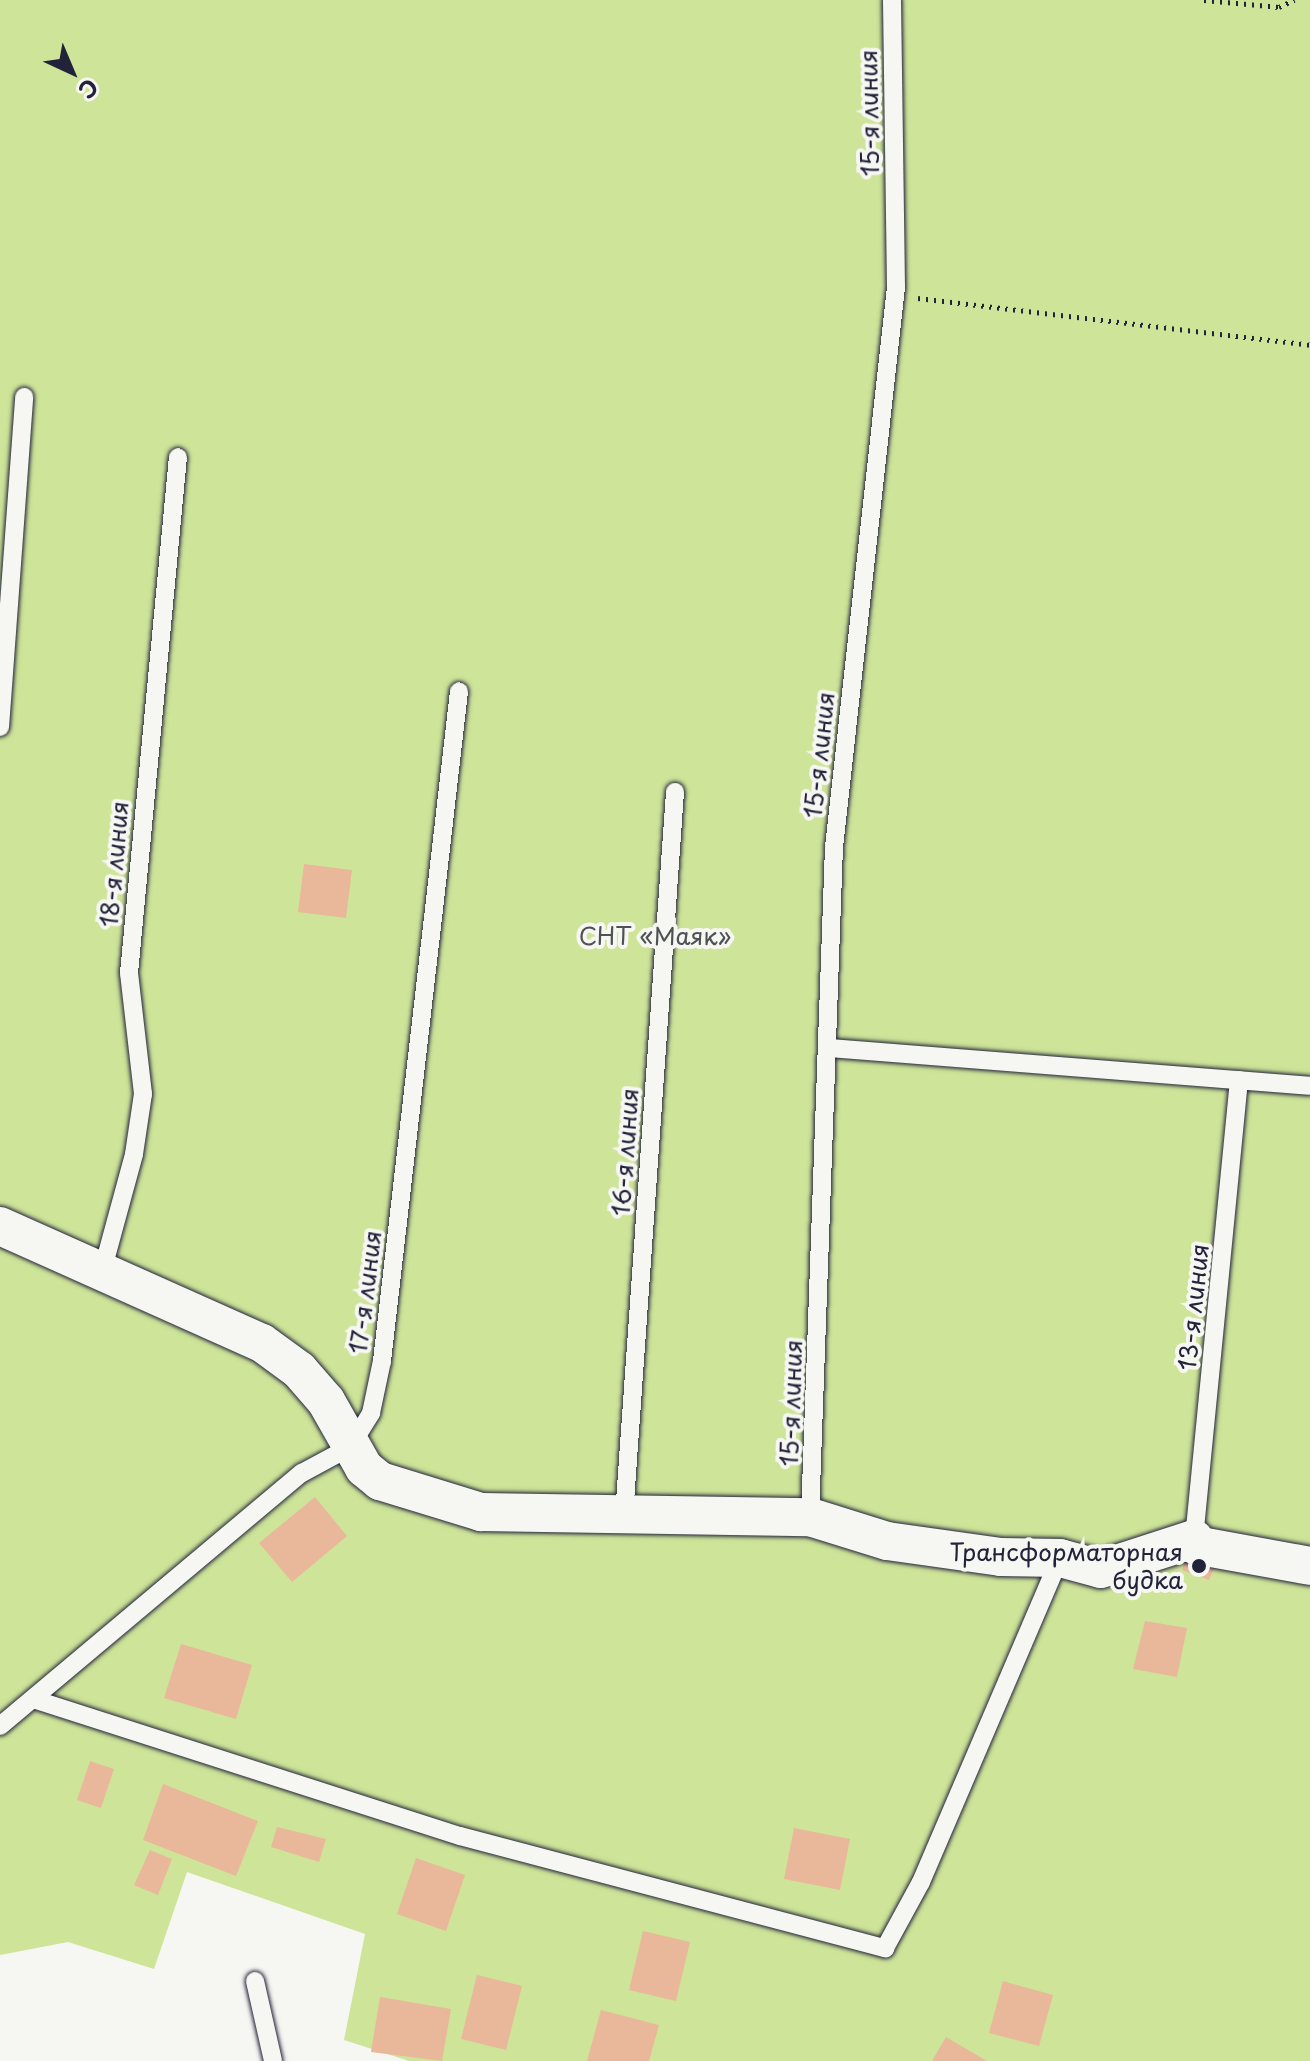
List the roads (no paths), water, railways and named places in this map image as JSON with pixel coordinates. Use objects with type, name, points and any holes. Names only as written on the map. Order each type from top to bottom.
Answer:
[{"type":"street","points":[[0,1226],[262,1343],[299,1370],[326,1401],[350,1447],[380,1481],[481,1512],[810,1517],[887,1541],[1001,1557],[1060,1558],[1101,1569],[1194,1539],[1195,1545],[1310,1566]]},
{"type":"lane","name":"15-я линия","points":[[810,1517],[834,847],[895,295],[892,0]]},
{"type":"lane","points":[[0,727],[24,397]]},
{"type":"lane","name":"18-я линия","points":[[102,1272],[134,1154],[143,1094],[129,973],[178,457]]},
{"type":"lane","name":"17-я линия","points":[[0,1726],[68,1664],[302,1473],[350,1447],[371,1413],[382,1361],[459,691]]},
{"type":"lane","name":"16-я линия","points":[[624,1516],[675,792]]},
{"type":"lane","points":[[829,1048],[1310,1086]]},
{"type":"lane","name":"13-я линия","points":[[1194,1539],[1239,1080]]},
{"type":"lane","points":[[33,1699],[460,1836],[885,1948],[921,1882],[1060,1558]]},
{"type":"lane","points":[[255,1981],[273,2061]]},
{"type":"place","name":"Трансформаторная будка","points":[[1199,1566]]},
{"type":"park label","name":"СНТ «Маяк»","points":[[655,936]]}]
